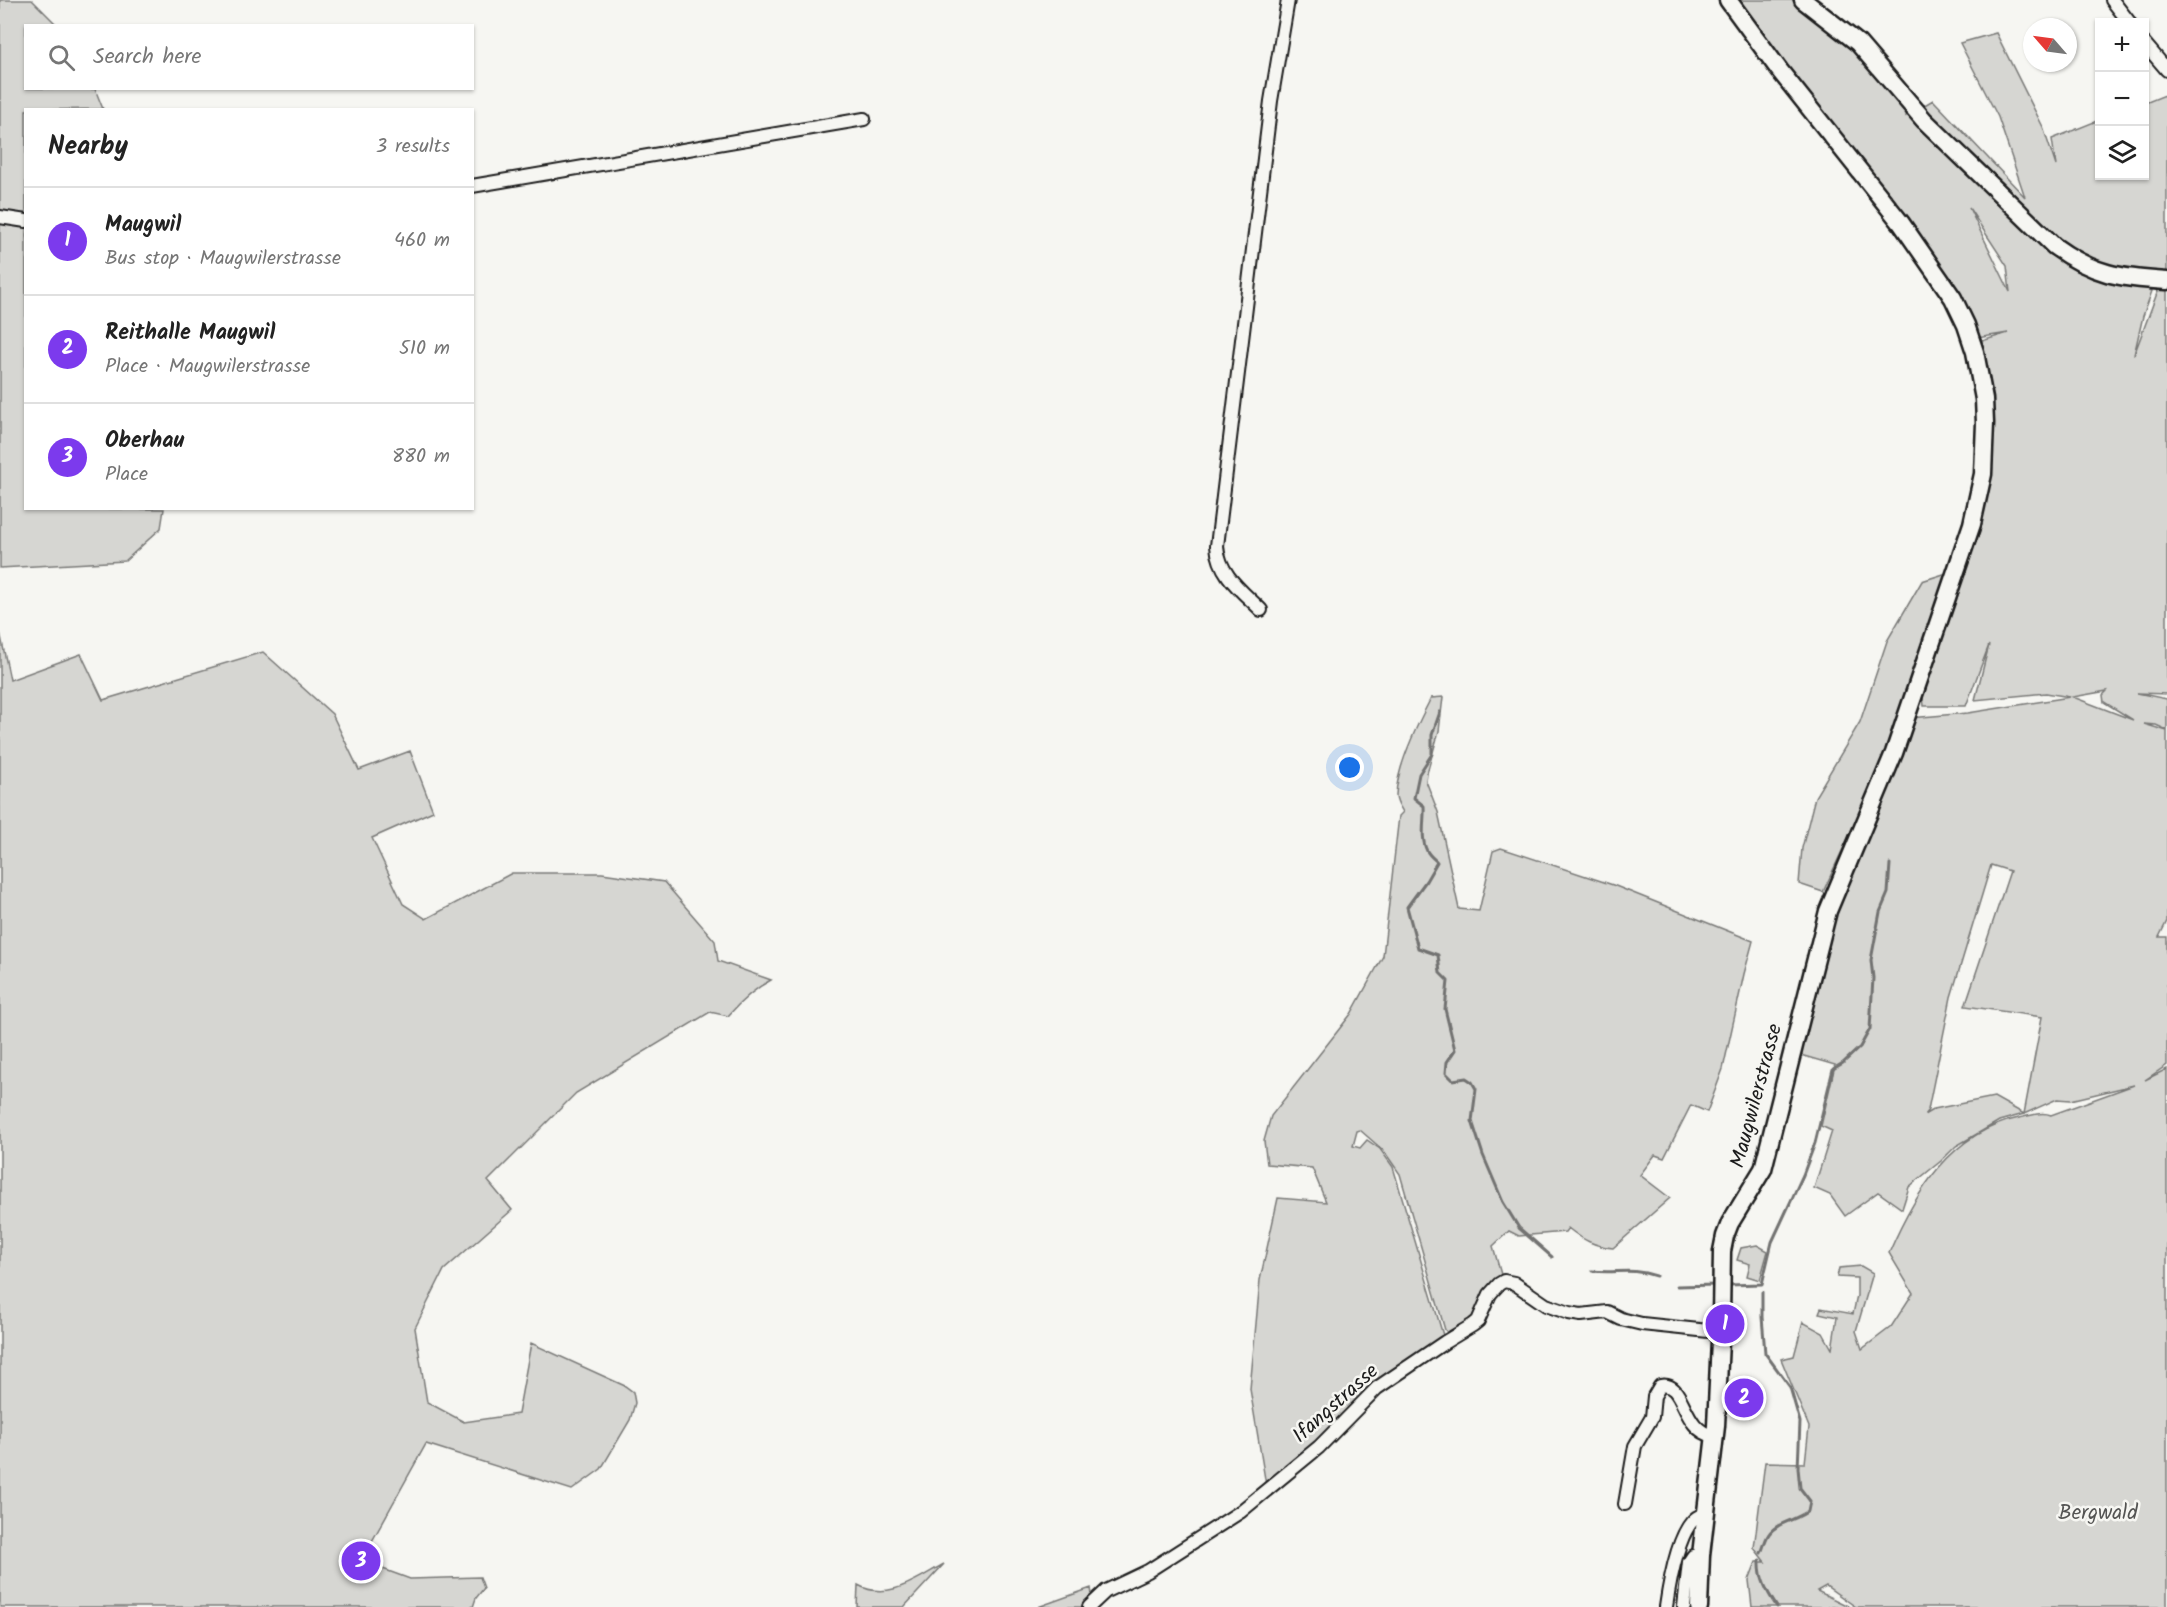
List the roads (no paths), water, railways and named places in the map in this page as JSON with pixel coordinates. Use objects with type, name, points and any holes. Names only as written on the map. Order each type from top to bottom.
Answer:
[{"type":"street","points":[[1261,610],[1226,575],[1220,564],[1217,546],[1270,112],[1288,0]]},
{"type":"street","name":"Maugwilerstrasse","points":[[1700,1607],[1701,1555],[1715,1445],[1718,1332],[1721,1319],[1722,1251],[1725,1236],[1730,1223],[1763,1169],[1828,911],[1879,791],[1962,556],[1983,474],[1985,423],[1984,399],[1975,352],[1966,324],[1953,298],[1933,267],[1780,71],[1728,0]]},
{"type":"street","points":[[1803,0],[1858,43],[1923,120],[2054,246],[2069,257],[2099,272],[2167,281]]},
{"type":"street","points":[[2112,0],[2126,18]]},
{"type":"street","points":[[2149,48],[2167,70]]},
{"type":"street","points":[[474,186],[864,119]]},
{"type":"street","points":[[0,217],[24,220]]},
{"type":"street","name":"Ifangstrasse","points":[[1089,1607],[1106,1591],[1148,1571],[1240,1512],[1319,1447],[1377,1388],[1473,1325],[1478,1320],[1490,1294],[1504,1281],[1515,1283],[1540,1302],[1569,1313],[1581,1315],[1607,1312],[1621,1319],[1642,1324],[1718,1332]]},
{"type":"street","points":[[1625,1504],[1635,1446],[1652,1417],[1654,1396],[1660,1386],[1668,1385],[1675,1389],[1694,1426],[1702,1433],[1714,1436]]},
{"type":"street","points":[[1666,1607],[1685,1531],[1694,1518],[1702,1514],[1706,1515]]},
{"type":"street","points":[[1684,1607],[1689,1562],[1693,1556],[1701,1555]]},
{"type":"waterway","points":[[1440,712],[1432,735],[1432,754],[1419,774],[1414,798],[1424,806],[1425,846],[1437,862],[1407,907],[1418,948],[1438,955],[1440,973],[1448,981],[1445,1009],[1455,1050],[1447,1062],[1446,1073],[1453,1080],[1466,1078],[1472,1082],[1476,1089],[1472,1121],[1483,1155],[1503,1202],[1519,1228],[1552,1257]]},
{"type":"waterway","points":[[1728,1285],[1762,1284],[1772,1242],[1815,1143],[1833,1069],[1860,1047],[1870,1029],[1873,978],[1871,960],[1880,912],[1888,893],[1890,864]]},
{"type":"waterway","points":[[1592,1271],[1631,1271],[1656,1276]]},
{"type":"waterway","points":[[1677,1286],[1716,1285]]},
{"type":"waterway","points":[[1761,1553],[1769,1534],[1782,1524],[1808,1511],[1810,1501],[1800,1488],[1798,1468],[1800,1422],[1790,1387],[1765,1353],[1762,1292]]},
{"type":"waterway","points":[[1760,1560],[1764,1585],[1777,1607]]},
{"type":"place","name":"Maugwil","points":[[1725,1324]]},
{"type":"place","name":"Reithalle Maugwil","points":[[1744,1398]]},
{"type":"place","name":"Oberhau","points":[[361,1561]]},
{"type":"park label","name":"Bergwald","points":[[2098,1513]]}]
